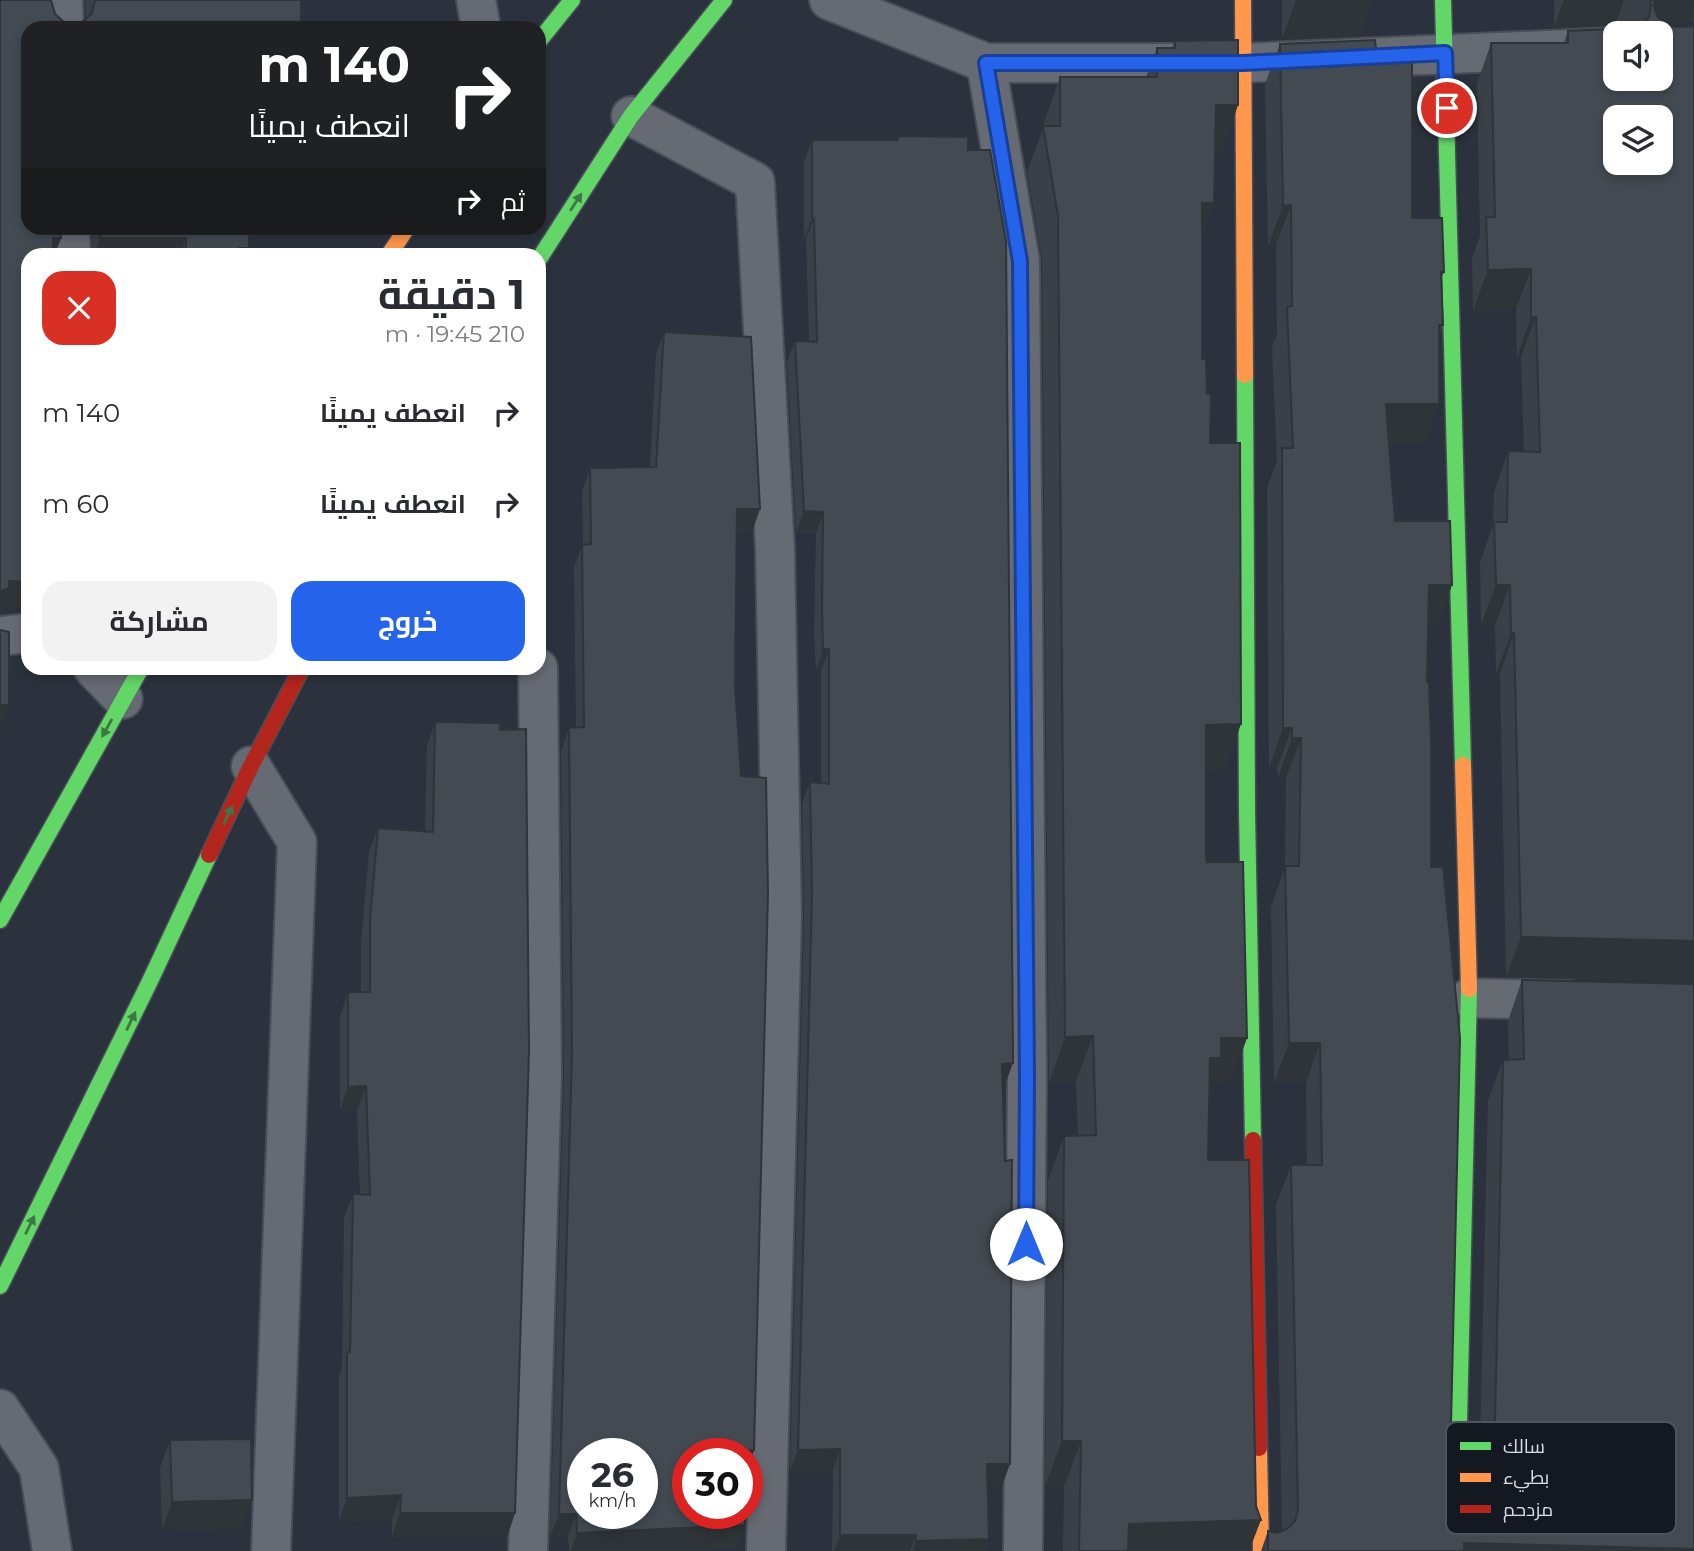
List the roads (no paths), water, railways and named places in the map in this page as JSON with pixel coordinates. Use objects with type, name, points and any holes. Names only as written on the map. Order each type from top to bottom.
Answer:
[{"type":"main road","points":[[546,32],[572,0]]},
{"type":"main road","points":[[546,248],[631,116],[724,0]]},
{"type":"main road","points":[[1243,0],[1247,811],[1261,1551]]},
{"type":"main road","points":[[1443,0],[1469,998],[1459,1422]]},
{"type":"main road","points":[[0,1286],[150,981],[251,766],[298,675]]},
{"type":"main road","points":[[0,920],[132,684]]},
{"type":"street","points":[[63,0],[64,21]]},
{"type":"street","points":[[476,0],[480,21]]},
{"type":"street","points":[[829,0],[986,63],[1243,63],[1603,47]]},
{"type":"street","points":[[986,63],[1020,261],[1027,1063],[1023,1551]]},
{"type":"street","points":[[631,116],[755,182],[775,549],[782,916],[766,1551]]},
{"type":"street","points":[[0,636],[21,634]]},
{"type":"street","points":[[110,675],[132,684]]},
{"type":"street","points":[[528,1551],[542,1075],[538,675]]},
{"type":"street","points":[[251,766],[298,842],[271,1551]]},
{"type":"street","points":[[1469,998],[1602,1001]]},
{"type":"street","points":[[0,1409],[39,1468],[52,1551]]}]
